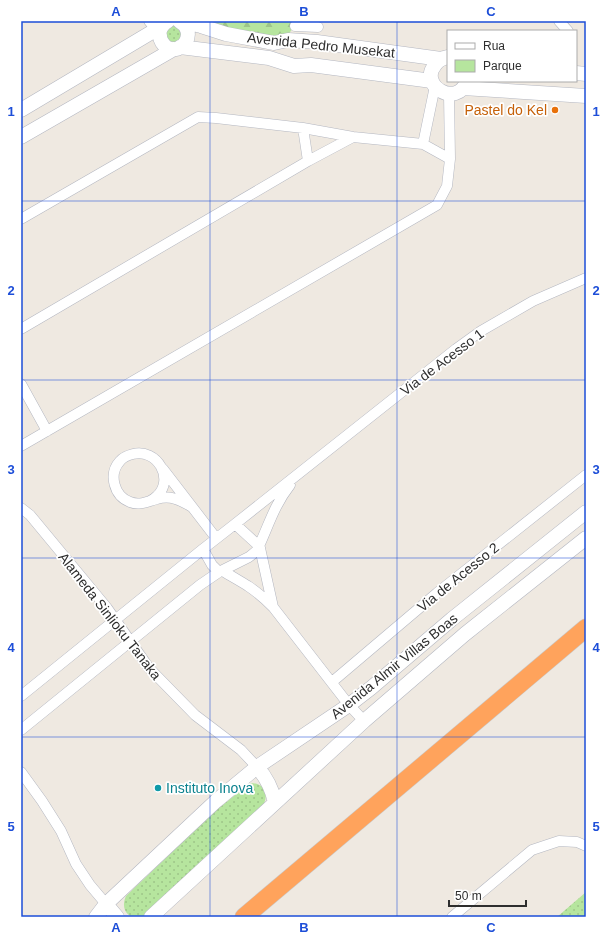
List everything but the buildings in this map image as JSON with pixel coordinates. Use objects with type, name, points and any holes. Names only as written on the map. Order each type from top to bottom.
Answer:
[{"type":"highway","points":[[244,917],[586,628]]},
{"type":"highway","points":[[260,917],[586,642]]},
{"type":"street","points":[[149,21],[153,26],[163,28]]},
{"type":"street","points":[[21,137],[186,43],[188,34],[186,26],[180,21]]},
{"type":"street","name":"Avenida Pedro Musekat","points":[[180,21],[226,34],[274,43],[288,40],[317,42],[444,58]]},
{"type":"street","points":[[559,21],[567,30]]},
{"type":"street","points":[[294,66],[286,59],[285,52],[288,40],[297,24],[318,24],[317,42]]},
{"type":"street","points":[[163,28],[160,38],[162,42],[165,46],[177,48]]},
{"type":"street","points":[[21,110],[152,32],[163,28]]},
{"type":"street","name":"Avenida Pedro Musekat","points":[[177,48],[269,58],[294,66],[311,65],[433,84]]},
{"type":"street","points":[[423,144],[433,84],[431,71],[433,66],[444,58]]},
{"type":"street","points":[[433,84],[443,93],[449,94],[459,92],[465,85],[586,96]]},
{"type":"street","points":[[21,446],[437,205],[447,186],[450,159],[449,94]]},
{"type":"street","points":[[21,219],[198,117],[304,128],[353,137],[423,144],[450,159]]},
{"type":"street","points":[[304,128],[308,162]]},
{"type":"street","points":[[21,329],[353,137]]},
{"type":"street","name":"Via de Acesso 1","points":[[310,465],[456,349],[481,331],[533,301],[586,278]]},
{"type":"street","points":[[21,384],[47,431]]},
{"type":"street","points":[[192,507],[176,498],[167,497],[158,498],[140,504],[130,502],[122,497],[116,489],[114,479],[115,469],[120,461],[128,455],[138,453],[148,454],[156,460],[216,538]]},
{"type":"street","points":[[21,696],[202,549],[310,465]]},
{"type":"street","points":[[21,730],[200,585],[249,557],[260,547],[274,510],[284,493],[296,478],[310,465]]},
{"type":"street","points":[[150,501],[158,496],[163,487],[164,477],[162,468]]},
{"type":"street","name":"Via de Acesso 2","points":[[332,682],[437,593],[586,475]]},
{"type":"street","name":"Alameda Sinlioku Tanaka","points":[[21,508],[30,515],[102,602],[149,668],[195,715],[241,750],[257,767]]},
{"type":"street","name":"Avenida Almir Villas Boas","points":[[96,917],[106,904],[198,817],[257,767],[371,688],[452,619],[586,512]]},
{"type":"street","points":[[234,524],[260,547],[273,607]]},
{"type":"street","name":"Avenida Almir Villas Boas","points":[[151,917],[364,721],[465,634],[586,538]]},
{"type":"street","points":[[202,549],[210,562],[221,572],[248,586],[273,607],[364,721]]},
{"type":"street","points":[[257,767],[269,783],[275,802]]},
{"type":"street","points":[[21,772],[61,831],[76,864],[90,885],[117,917]]},
{"type":"street","points":[[452,917],[532,850],[559,841],[577,842],[586,846]]},
{"type":"green space","points":[[205,21],[297,21],[287,37],[277,38],[231,29]]},
{"type":"green space","points":[[171,24],[183,28],[180,43],[167,41],[165,28]]},
{"type":"green space","points":[[250,783],[258,784],[264,789],[266,795],[264,804],[146,915],[136,918],[128,914],[125,911],[124,906],[126,896],[214,812]]},
{"type":"green space","points":[[586,892],[586,915],[583,917],[557,917]]},
{"type":"place","name":"Pastel do Kel","points":[[555,110]]},
{"type":"place","name":"Instituto Inova","points":[[158,788]]}]
